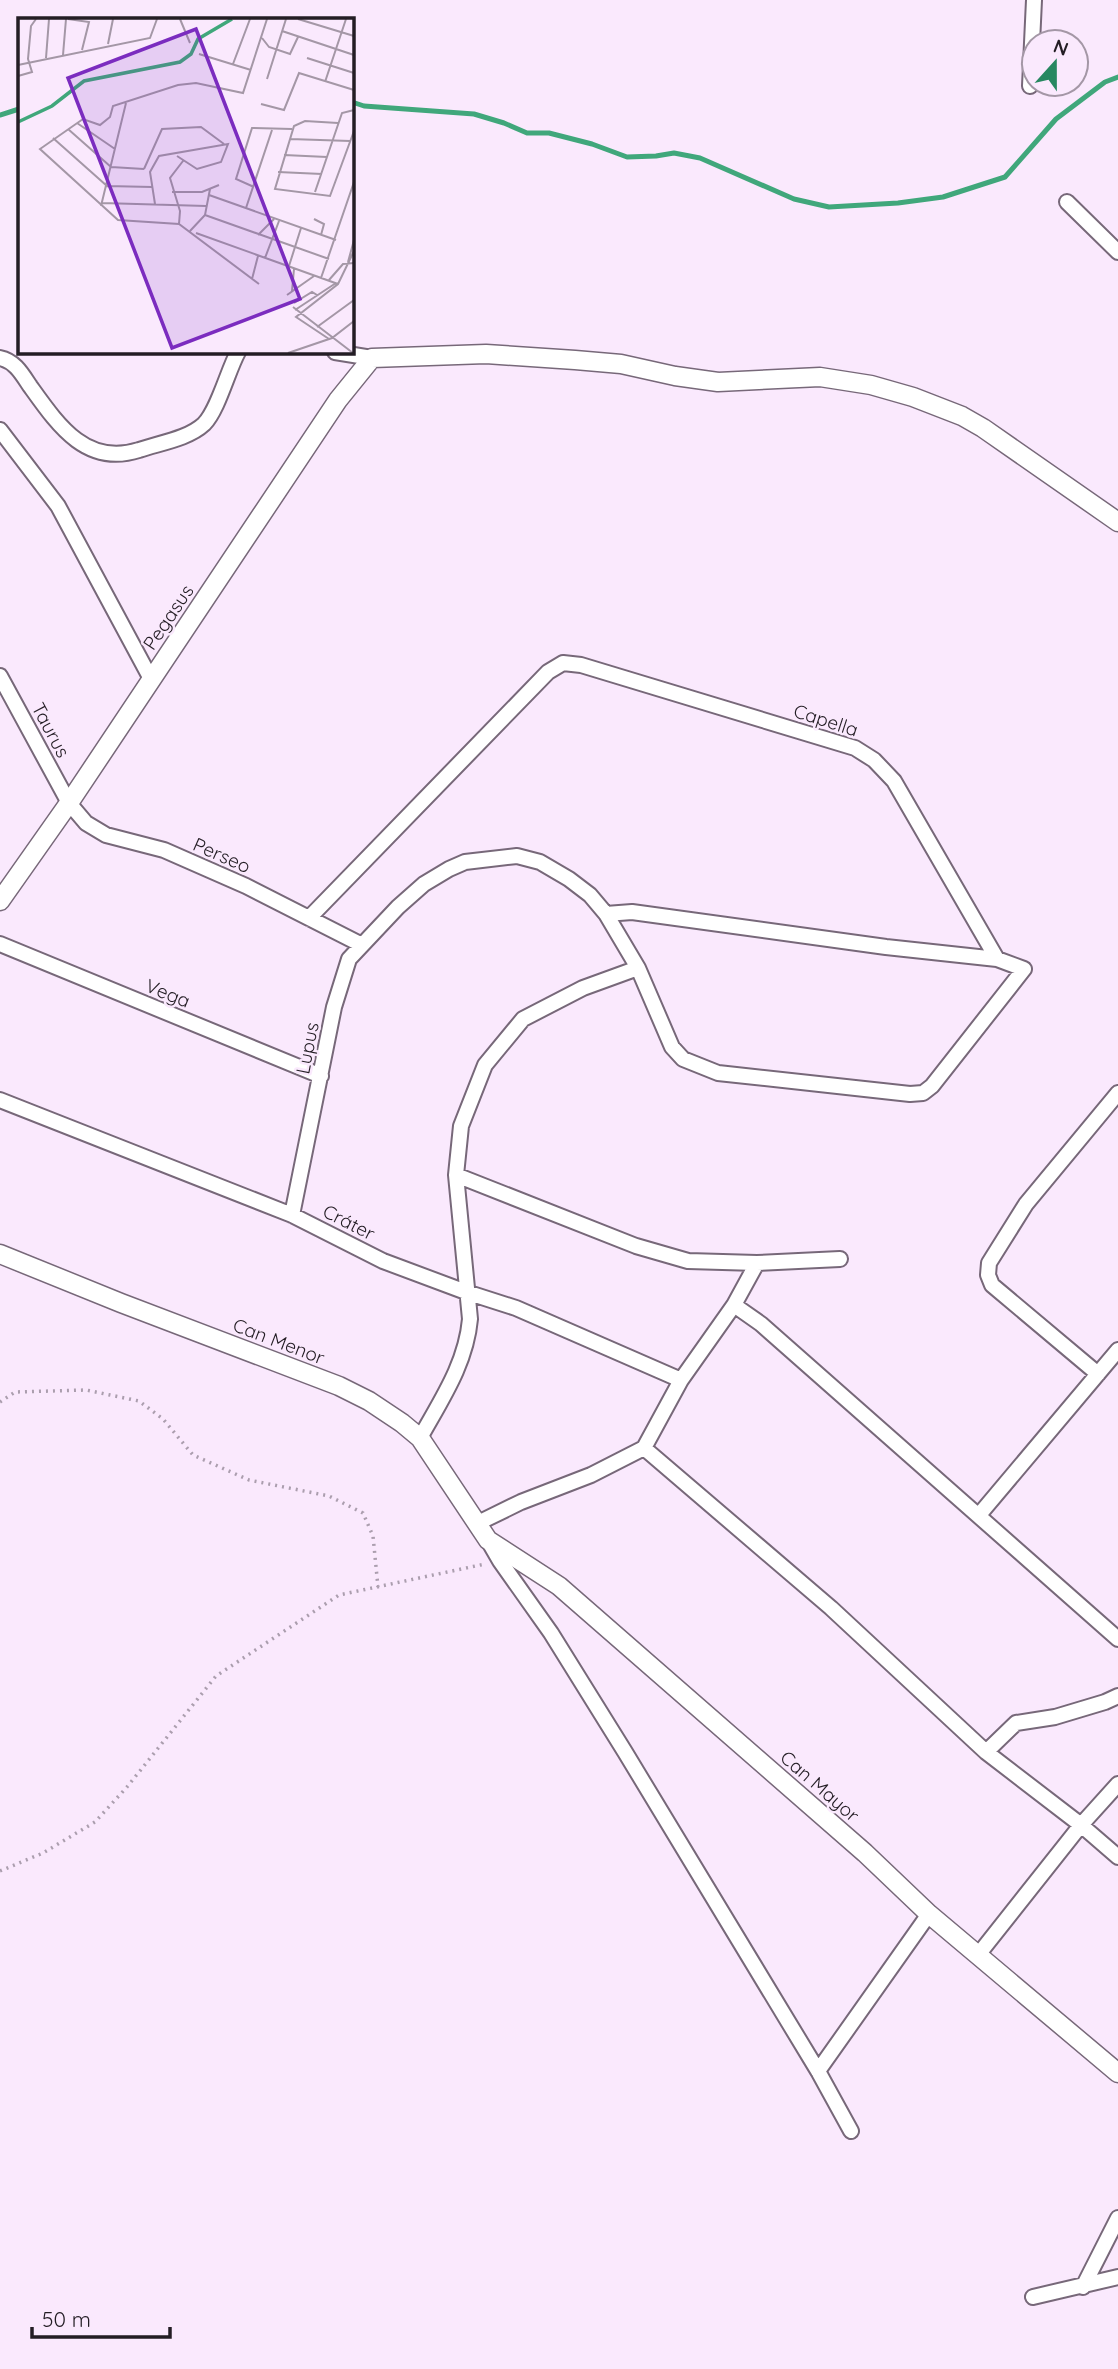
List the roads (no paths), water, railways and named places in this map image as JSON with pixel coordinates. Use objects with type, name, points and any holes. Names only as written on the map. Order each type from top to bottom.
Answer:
[{"type":"street","points":[[1033,28],[1034,0]]},
{"type":"street","points":[[1067,202],[1118,252]]},
{"type":"street","points":[[0,358],[16,366],[46,409],[77,441],[106,455],[123,455],[191,432],[205,423],[238,354]]},
{"type":"street","points":[[347,354],[372,358],[486,354],[621,364],[718,382],[820,377],[871,385],[913,397],[962,416],[984,428],[1118,522]]},
{"type":"street","name":"Pegasus","points":[[0,901],[69,803],[338,400],[372,358]]},
{"type":"street","points":[[0,430],[58,506],[152,679]]},
{"type":"street","name":"Capella","points":[[309,918],[548,671],[564,663],[581,665],[855,748],[874,760],[894,781],[998,959]]},
{"type":"street","name":"Taurus","points":[[0,676],[69,803]]},
{"type":"street","name":"Perseo","points":[[69,803],[86,823],[106,835],[164,850],[246,886],[362,945]]},
{"type":"street","name":"Lupus","points":[[292,1215],[334,1007],[349,959],[398,907],[424,884],[465,862],[517,856],[540,862],[590,895],[606,914],[638,968],[672,1047],[683,1059],[697,1067],[718,1073],[910,1094],[923,1093],[932,1086],[1024,969],[998,959]]},
{"type":"street","points":[[606,914],[632,912],[886,947],[998,959]]},
{"type":"street","name":"Vega","points":[[0,944],[321,1076]]},
{"type":"street","points":[[419,1438],[459,1365],[468,1341],[470,1319],[456,1175],[461,1126],[485,1065],[523,1019],[583,988],[638,968]]},
{"type":"street","points":[[1098,1374],[992,1285],[988,1275],[989,1264],[1026,1204],[1118,1093]]},
{"type":"street","name":"Cráter","points":[[0,1100],[292,1215],[383,1261],[516,1308],[681,1380]]},
{"type":"street","points":[[456,1175],[636,1246],[688,1261],[757,1263],[840,1259]]},
{"type":"street","name":"Can Menor","points":[[0,1254],[339,1386],[369,1401],[419,1438],[488,1540]]},
{"type":"street","points":[[478,1523],[522,1502],[591,1475],[644,1448],[681,1380],[734,1305],[757,1263]]},
{"type":"street","points":[[734,1305],[761,1324],[1118,1639]]},
{"type":"street","points":[[979,1515],[1118,1350]]},
{"type":"street","points":[[644,1448],[831,1608],[986,1752],[1118,1857]]},
{"type":"street","points":[[488,1540],[551,1633],[818,2071],[851,2131]]},
{"type":"street","name":"Can Mayor","points":[[488,1540],[559,1586],[864,1853],[929,1914],[1118,2073]]},
{"type":"street","points":[[986,1752],[1016,1723],[1055,1717],[1118,1696]]},
{"type":"street","points":[[978,1955],[1081,1825],[1118,1784]]},
{"type":"street","points":[[818,2071],[929,1914]]},
{"type":"street","points":[[1083,2287],[1118,2218]]},
{"type":"street","points":[[1033,2297],[1118,2277]]},
{"type":"waterway","points":[[354,103],[364,106],[474,114],[527,133],[549,133],[592,144],[627,157],[674,153],[700,158],[794,199],[829,207],[943,197],[1005,177],[1056,119],[1105,82],[1118,77]]},
{"type":"waterway","points":[[0,115],[18,109]]}]
